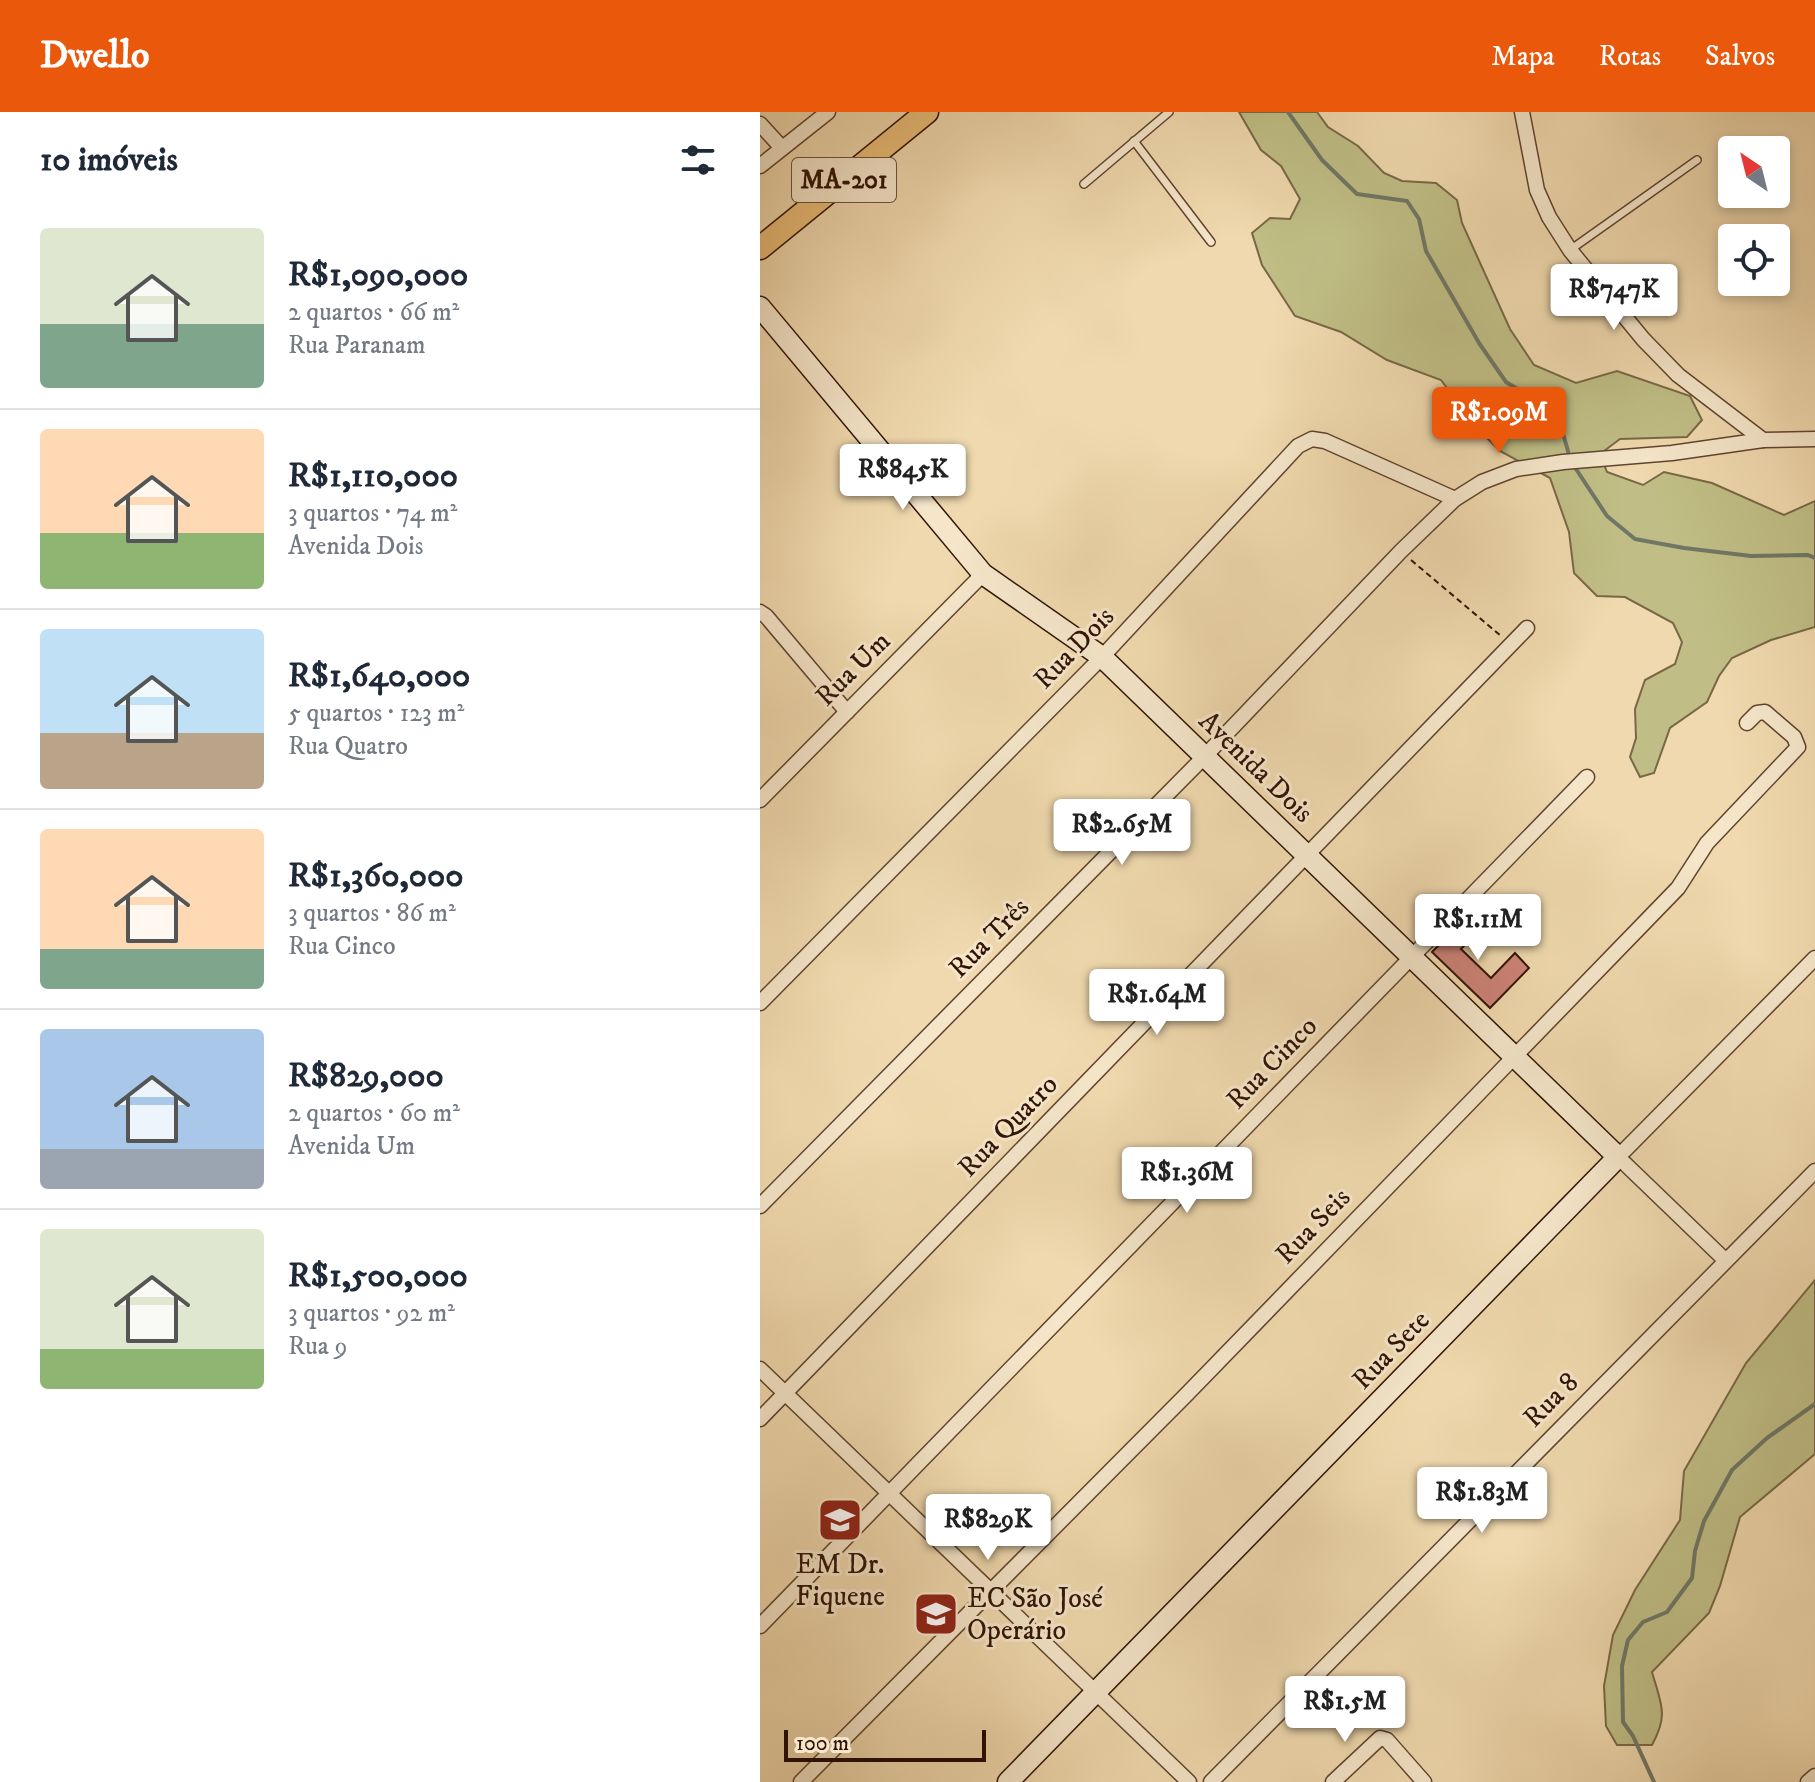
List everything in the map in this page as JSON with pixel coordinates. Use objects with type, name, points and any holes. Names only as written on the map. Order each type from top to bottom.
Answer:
[{"type":"main road","name":"MA-201","points":[[760,248],[927,112]]},
{"type":"street","points":[[760,166],[828,112]]},
{"type":"street","points":[[1522,112],[1537,190],[1549,217],[1570,250],[1643,339],[1678,375],[1763,440]]},
{"type":"street","points":[[760,124],[782,148]]},
{"type":"street","name":"Avenida Dois","points":[[760,307],[983,574],[1102,657],[1725,1260]]},
{"type":"street","name":"Rua Dois","points":[[760,1003],[1102,657],[1298,446],[1312,439],[1325,441],[1455,499]]},
{"type":"street","name":"Rua Três","points":[[760,1206],[1455,499],[1482,482],[1516,469],[1763,440],[1815,439]]},
{"type":"street","name":"Rua Um","points":[[760,800],[983,574]]},
{"type":"street","points":[[760,612],[847,712]]},
{"type":"street","name":"Rua Quatro","points":[[760,1419],[1527,628]]},
{"type":"street","name":"Rua Seis","points":[[801,1782],[1188,1393],[1671,895],[1686,878],[1694,860],[1707,843],[1798,747],[1794,737],[1765,712],[1757,713],[1747,723]]},
{"type":"street","name":"Rua Cinco","points":[[760,1626],[1587,777]]},
{"type":"street","name":"Rua Sete","points":[[1008,1782],[1815,958]]},
{"type":"street","name":"Rua 8","points":[[1211,1782],[1815,1171]]},
{"type":"street","points":[[760,1369],[1189,1782]]},
{"type":"street","points":[[1333,1782],[1380,1738],[1387,1740],[1424,1782]]},
{"type":"street","points":[[1808,1782],[1815,1776]]},
{"type":"lane","points":[[1084,184],[1169,112]]},
{"type":"lane","points":[[1134,141],[1211,242]]},
{"type":"lane","points":[[1570,250],[1697,160]]},
{"type":"path","points":[[1401,551],[1510,644]]},
{"type":"shaded area","points":[[1239,112],[1317,112],[1328,127],[1358,146],[1384,173],[1402,181],[1436,183],[1457,200],[1462,223],[1510,329],[1534,365],[1576,383],[1617,371],[1690,396],[1702,420],[1687,437],[1620,439],[1600,454],[1607,472],[1643,485],[1664,472],[1712,483],[1784,515],[1815,501],[1815,627],[1771,640],[1732,658],[1719,676],[1707,702],[1670,728],[1654,773],[1640,777],[1630,757],[1636,738],[1635,709],[1645,680],[1675,664],[1682,642],[1673,623],[1625,597],[1597,596],[1574,573],[1569,532],[1550,478],[1500,451],[1475,426],[1441,380],[1387,360],[1341,332],[1295,316],[1262,265],[1252,233],[1270,218],[1290,219],[1300,199],[1281,166],[1261,150]]},
{"type":"shaded area","points":[[1815,1280],[1815,1454],[1740,1517],[1709,1613],[1652,1672],[1662,1717],[1652,1745],[1617,1745],[1606,1726],[1604,1686],[1613,1635],[1635,1590],[1680,1520],[1684,1471],[1746,1363]]},
{"type":"building","points":[[1475,908],[1488,921],[1461,949],[1491,978],[1515,953],[1529,968],[1490,1008],[1432,952]]},
{"type":"waterway","points":[[1288,112],[1322,160],[1357,194],[1407,201],[1419,219],[1426,251],[1479,343],[1506,382],[1557,413],[1570,458]]},
{"type":"waterway","points":[[1574,466],[1607,516],[1635,539],[1751,556],[1808,555],[1815,558]]},
{"type":"waterway","points":[[1654,1782],[1633,1736],[1623,1722],[1622,1666],[1628,1640],[1643,1622],[1667,1612],[1692,1578],[1695,1551],[1704,1521],[1732,1470],[1767,1438],[1815,1404]]},
{"type":"place","name":"EM Dr. Fiquene","points":[[840,1520]]},
{"type":"place","name":"EC São José Operário","points":[[936,1614]]}]
